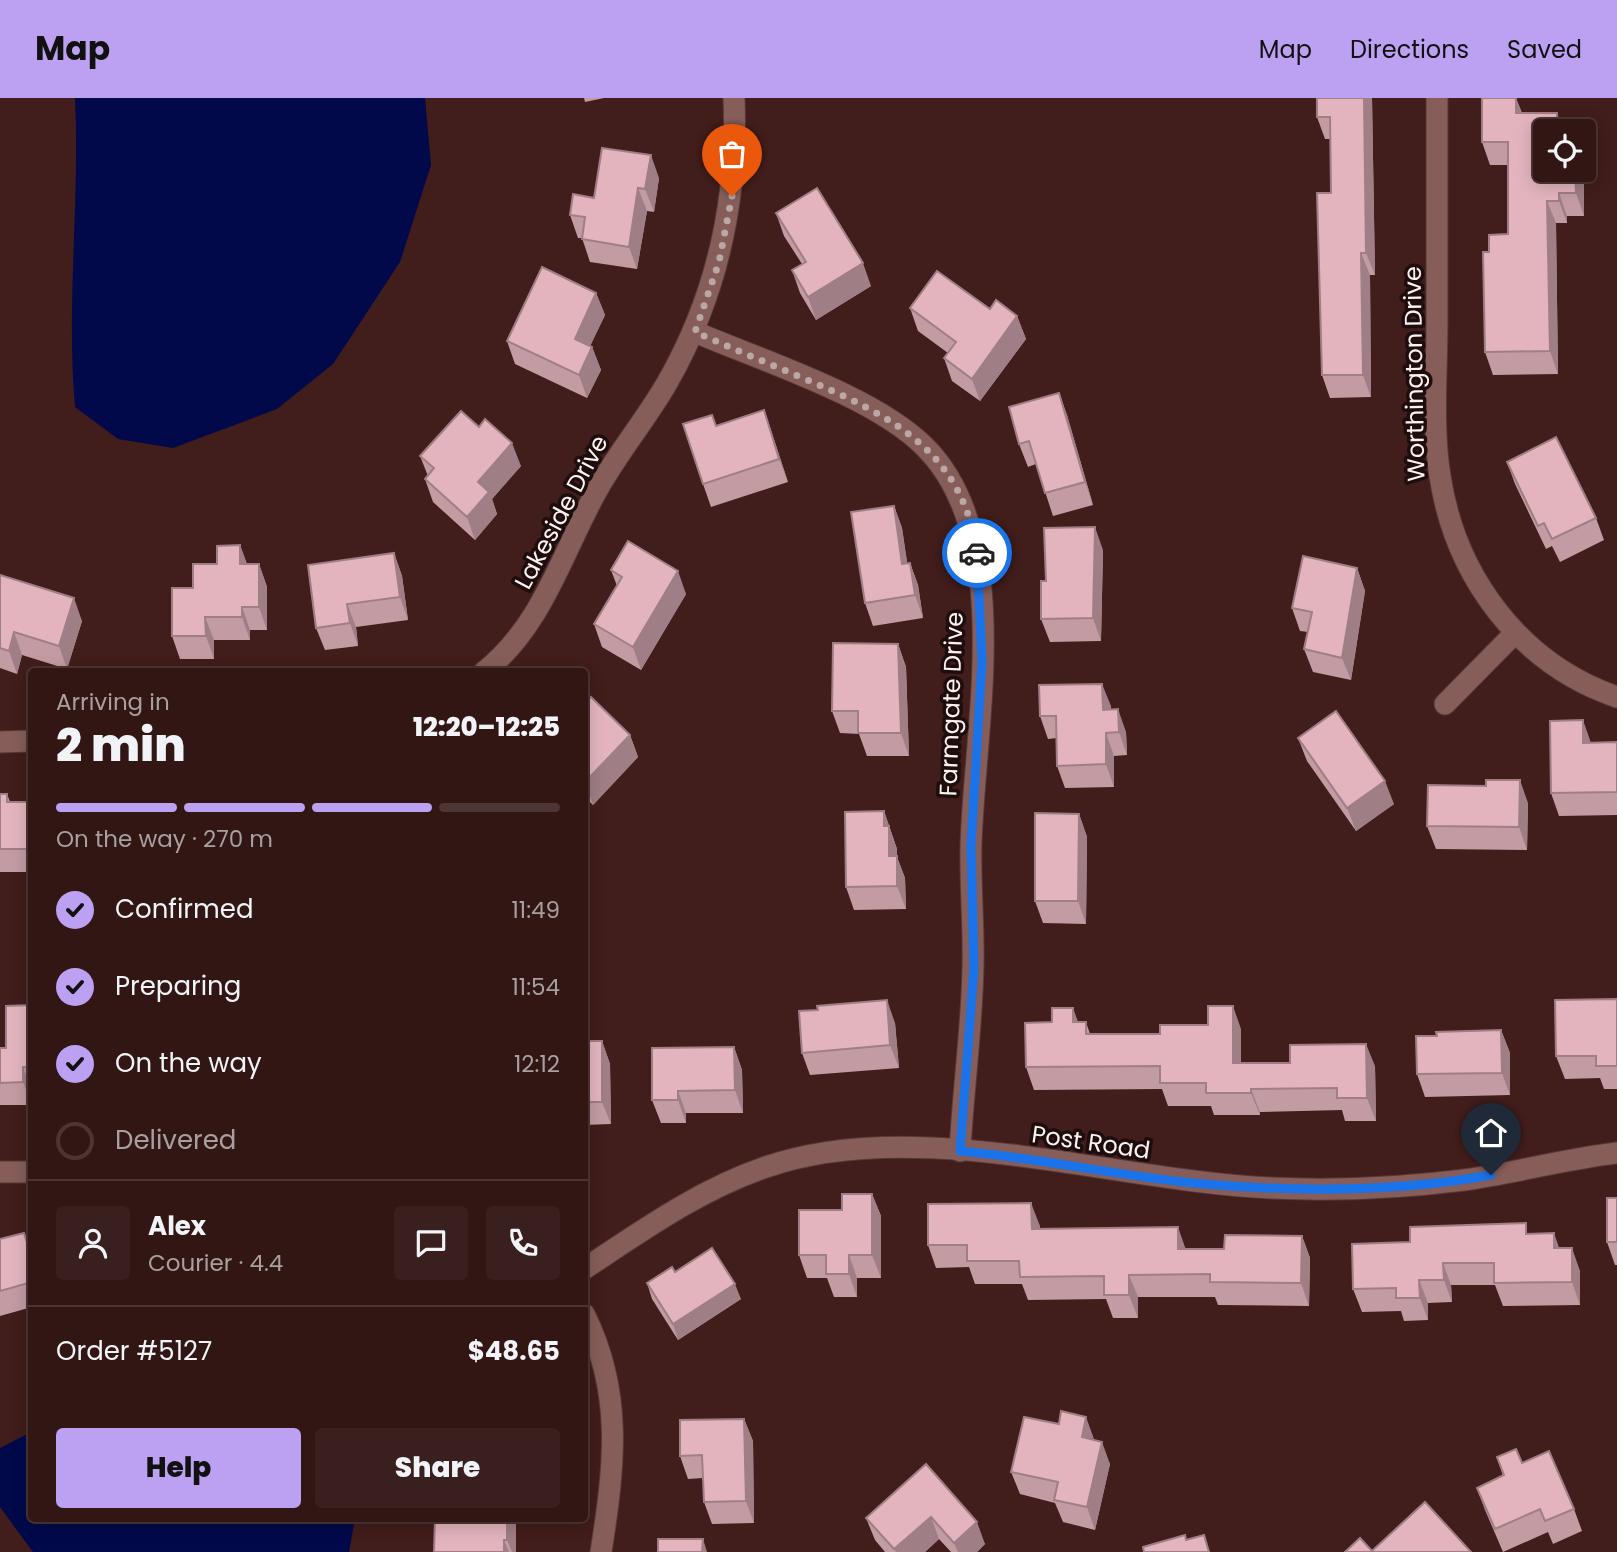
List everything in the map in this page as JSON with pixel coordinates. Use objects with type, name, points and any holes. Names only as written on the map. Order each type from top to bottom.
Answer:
[{"type":"street","name":"Lakeside Drive","points":[[488,668],[511,647],[534,618],[596,492],[666,386],[695,332],[719,262],[732,196],[736,138],[734,98]]},
{"type":"street","name":"Worthington Drive","points":[[1437,98],[1439,474],[1448,517],[1462,559],[1485,597],[1515,633],[1548,660],[1600,691],[1617,697]]},
{"type":"street","name":"Farmgate Drive","points":[[695,332],[866,405],[896,422],[938,462],[966,510],[975,541],[980,575],[982,661],[971,845],[974,968],[960,1151]]},
{"type":"street","points":[[1445,704],[1515,633]]},
{"type":"street","points":[[0,742],[28,741]]},
{"type":"street","name":"Post Road","points":[[588,1266],[680,1206],[716,1187],[767,1166],[868,1147],[960,1151],[1191,1182],[1314,1189],[1380,1188],[1465,1180],[1617,1153]]},
{"type":"street","points":[[0,1172],[28,1172]]},
{"type":"street","points":[[588,1325],[605,1371],[615,1437],[613,1475],[601,1552]]},
{"type":"shaded area","points":[[75,98],[425,98],[431,165],[400,262],[333,364],[277,409],[173,448],[118,439],[75,407],[72,291],[76,175]]},
{"type":"shaded area","points":[[28,1434],[28,1522],[353,1522],[349,1552],[33,1552],[0,1507],[0,1448]]},
{"type":"building","points":[[1317,98],[1364,98],[1366,253],[1361,253],[1363,375],[1322,375],[1317,193],[1331,193],[1330,117],[1317,117]]},
{"type":"building","points":[[1482,98],[1516,98],[1516,113],[1557,113],[1557,119],[1533,119],[1533,182],[1576,182],[1576,193],[1559,193],[1559,201],[1547,201],[1550,351],[1485,352],[1483,252],[1489,252],[1489,235],[1508,234],[1508,142],[1482,142]]},
{"type":"building","points":[[602,148],[651,155],[645,189],[638,188],[629,247],[582,239],[585,217],[570,215],[573,194],[594,198]]},
{"type":"building","points":[[817,188],[863,263],[808,297],[792,270],[806,262],[776,213]]},
{"type":"building","points":[[542,267],[596,293],[575,339],[592,347],[579,375],[507,341]]},
{"type":"building","points":[[937,271],[990,309],[996,300],[1017,316],[972,379],[944,358],[956,342],[910,308]]},
{"type":"building","points":[[1059,393],[1085,482],[1045,493],[1029,441],[1019,444],[1009,407]]},
{"type":"building","points":[[764,410],[779,459],[703,484],[683,424],[712,415],[716,426]]},
{"type":"building","points":[[461,411],[479,427],[485,419],[512,443],[478,482],[489,492],[467,517],[425,479],[434,468],[420,456]]},
{"type":"building","points":[[1556,437],[1596,518],[1552,539],[1544,523],[1538,526],[1507,462]]},
{"type":"building","points":[[894,506],[902,564],[910,563],[915,595],[865,603],[851,512]]},
{"type":"building","points":[[1095,527],[1093,618],[1041,619],[1041,581],[1046,581],[1044,528]]},
{"type":"building","points":[[628,541],[678,571],[633,647],[594,624],[622,577],[611,570]]},
{"type":"building","points":[[240,545],[240,564],[259,564],[259,607],[242,607],[242,617],[205,617],[206,636],[172,636],[172,588],[193,588],[193,564],[217,564],[217,546]]},
{"type":"building","points":[[394,553],[400,597],[347,604],[350,623],[316,628],[308,565]]},
{"type":"building","points":[[1303,556],[1357,568],[1342,658],[1304,649],[1312,612],[1292,608]]},
{"type":"building","points":[[0,575],[74,598],[59,646],[14,632],[9,651],[0,648]]},
{"type":"building","points":[[833,643],[898,644],[901,733],[858,733],[858,711],[832,711]]},
{"type":"building","points":[[1102,684],[1103,710],[1118,709],[1119,732],[1106,733],[1106,764],[1057,766],[1056,716],[1040,716],[1039,685]]},
{"type":"building","points":[[591,697],[630,735],[588,779],[588,700]]},
{"type":"building","points":[[1336,711],[1385,781],[1347,808],[1298,738]]},
{"type":"building","points":[[1583,720],[1583,743],[1617,742],[1617,792],[1551,793],[1550,721]]},
{"type":"building","points":[[1486,780],[1520,780],[1519,827],[1427,826],[1428,785],[1486,786]]},
{"type":"building","points":[[0,794],[7,794],[7,802],[28,802],[28,849],[0,849]]},
{"type":"building","points":[[884,811],[884,826],[889,826],[889,856],[897,856],[897,886],[846,887],[845,812]]},
{"type":"building","points":[[1035,813],[1079,814],[1078,901],[1035,901]]},
{"type":"building","points":[[1617,999],[1617,1066],[1596,1066],[1596,1056],[1556,1056],[1555,1000]]},
{"type":"building","points":[[887,1000],[890,1045],[802,1053],[799,1011],[818,1010],[817,1006]]},
{"type":"building","points":[[28,1005],[28,1067],[23,1067],[23,1082],[0,1083],[0,1048],[6,1048],[6,1006]]},
{"type":"building","points":[[1208,1006],[1233,1006],[1233,1063],[1290,1063],[1290,1045],[1366,1044],[1367,1098],[1337,1098],[1337,1088],[1251,1089],[1251,1093],[1206,1093],[1206,1083],[1160,1083],[1160,1066],[1026,1067],[1025,1023],[1052,1022],[1052,1008],[1073,1008],[1073,1022],[1086,1022],[1086,1034],[1160,1034],[1160,1025],[1208,1025]]},
{"type":"building","points":[[1501,1030],[1502,1073],[1417,1074],[1416,1036],[1437,1036],[1436,1032]]},
{"type":"building","points":[[588,1041],[602,1041],[602,1102],[588,1102]]},
{"type":"building","points":[[734,1047],[735,1090],[678,1091],[678,1100],[652,1100],[652,1048]]},
{"type":"building","points":[[842,1194],[872,1194],[872,1255],[849,1255],[849,1274],[826,1274],[826,1255],[799,1255],[799,1210],[842,1210]]},
{"type":"building","points":[[1607,1198],[1617,1198],[1617,1242],[1607,1242]]},
{"type":"building","points":[[1031,1203],[1032,1229],[1178,1227],[1178,1249],[1224,1249],[1225,1235],[1302,1236],[1301,1283],[1210,1282],[1210,1274],[1129,1275],[1129,1295],[1104,1295],[1104,1276],[1020,1277],[1019,1261],[967,1261],[967,1245],[928,1245],[928,1204]]},
{"type":"building","points":[[1526,1223],[1526,1234],[1554,1233],[1554,1248],[1572,1248],[1572,1282],[1494,1283],[1494,1263],[1443,1263],[1444,1280],[1419,1280],[1420,1298],[1396,1298],[1396,1288],[1353,1289],[1352,1244],[1410,1242],[1410,1227]]},
{"type":"building","points":[[24,1233],[28,1246],[28,1283],[0,1291],[0,1239]]},
{"type":"building","points":[[712,1248],[735,1284],[673,1324],[647,1283],[672,1267],[675,1272]]},
{"type":"building","points":[[1061,1411],[1086,1417],[1082,1437],[1102,1442],[1087,1507],[1054,1500],[1058,1482],[1011,1472],[1024,1417],[1059,1424]]},
{"type":"building","points":[[744,1419],[746,1501],[704,1502],[702,1455],[680,1456],[680,1420]]},
{"type":"building","points":[[1516,1449],[1522,1463],[1549,1451],[1574,1509],[1545,1521],[1540,1509],[1495,1529],[1477,1488],[1504,1475],[1497,1457]]},
{"type":"building","points":[[926,1464],[977,1522],[954,1543],[931,1517],[894,1549],[866,1518]]},
{"type":"building","points":[[1425,1502],[1471,1552],[1345,1552],[1360,1538],[1372,1551]]},
{"type":"building","points":[[435,1522],[507,1522],[504,1552],[434,1552]]},
{"type":"building","points":[[1185,1535],[1186,1540],[1204,1535],[1209,1552],[1144,1552],[1143,1547]]},
{"type":"building","points":[[658,1539],[703,1539],[702,1552],[658,1552]]},
{"type":"way so far","points":[[732,196],[719,262],[695,332],[866,405],[896,422],[925,447],[953,483],[966,510],[977,553]]},
{"type":"route","points":[[977,553],[982,661],[971,845],[974,968],[964,1071],[960,1151],[1191,1182],[1269,1188],[1380,1188],[1491,1175]]}]
